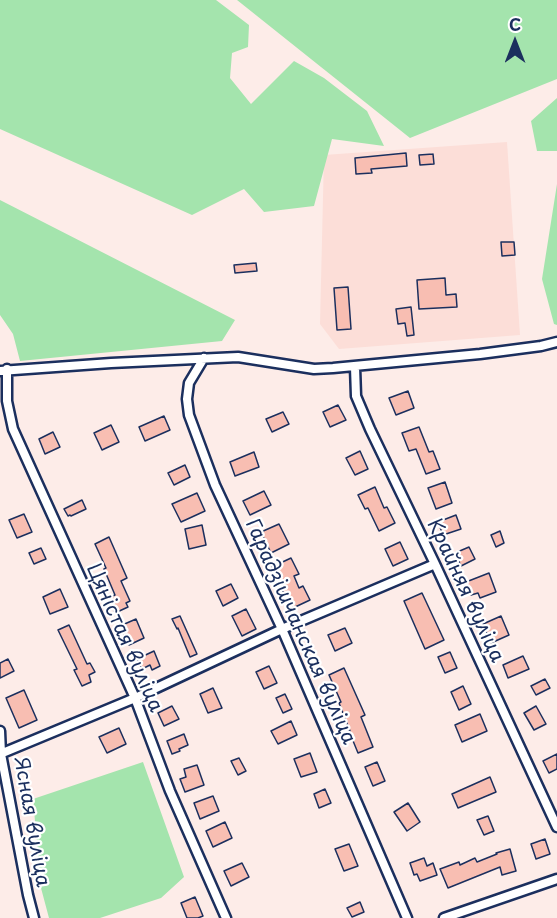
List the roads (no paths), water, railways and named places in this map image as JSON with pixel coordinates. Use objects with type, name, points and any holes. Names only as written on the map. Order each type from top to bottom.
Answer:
[{"type":"street","points":[[3,370],[204,357],[238,357],[314,369],[355,367],[480,354],[557,342]]},
{"type":"street","name":"Гарадзішчанская вуліца","points":[[204,357],[189,383],[187,399],[189,415],[215,485],[282,629],[407,918]]},
{"type":"street","name":"Крайняя вуліца","points":[[355,367],[356,396],[370,429],[557,827]]},
{"type":"street","name":"Цяністая вуліца","points":[[3,370],[12,429],[135,698],[170,791],[226,918]]},
{"type":"street","points":[[1,754],[135,698],[282,629],[435,564]]},
{"type":"street","name":"Ясная вуліца","points":[[0,731],[1,754],[34,918]]},
{"type":"street","points":[[444,918],[557,879]]}]
